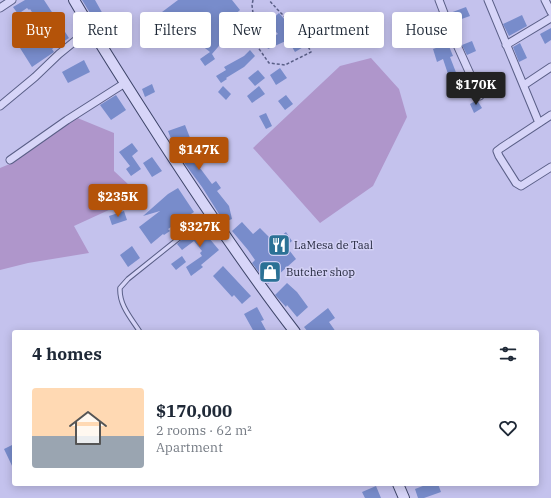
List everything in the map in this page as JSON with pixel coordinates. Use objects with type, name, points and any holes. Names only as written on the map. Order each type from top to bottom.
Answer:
[{"type":"main road","points":[[74,0],[81,12]]},
{"type":"main road","points":[[103,48],[209,214],[256,282],[293,330]]},
{"type":"main road","points":[[399,486],[404,498]]},
{"type":"street","points":[[0,8],[12,0]]},
{"type":"street","points":[[439,0],[452,34],[480,96]]},
{"type":"street","points":[[488,0],[539,123]]},
{"type":"street","points":[[545,0],[551,12]]},
{"type":"street","points":[[506,45],[551,18]]},
{"type":"street","points":[[0,106],[73,43]]},
{"type":"street","points":[[524,85],[551,67]]},
{"type":"street","points":[[10,160],[67,120],[125,83]]},
{"type":"street","points":[[551,115],[497,151],[498,156],[516,183],[521,186],[551,167]]},
{"type":"lane","points":[[139,330],[122,306],[119,295],[120,288],[128,279],[209,214]]},
{"type":"path","points":[[253,0],[252,5],[257,46],[269,63],[285,65],[311,52],[301,33],[269,0]]},
{"type":"shaded area","points":[[371,58],[399,89],[407,117],[373,186],[320,223],[253,148],[340,66]]},
{"type":"shaded area","points":[[75,117],[114,133],[114,171],[129,185],[111,209],[74,226],[89,253],[28,263],[0,270],[0,168],[12,163]]},
{"type":"building","points":[[25,0],[44,0],[52,12],[32,12],[27,8],[21,12],[17,12],[13,7]]},
{"type":"building","points":[[82,0],[95,0],[102,12],[89,12]]},
{"type":"building","points":[[178,0],[232,0],[240,10],[238,12],[219,12],[219,46],[212,54],[215,59],[205,66],[200,59],[210,52],[205,48],[211,48],[211,12],[162,12]]},
{"type":"building","points":[[466,7],[470,16],[462,19],[462,12],[453,12]]},
{"type":"building","points":[[279,13],[284,19],[284,42],[276,45],[276,35],[278,34],[276,32],[276,16]]},
{"type":"building","points":[[522,15],[527,26],[509,36],[503,24]]},
{"type":"building","points":[[551,28],[551,40],[545,44],[540,34]]},
{"type":"building","points":[[65,32],[69,38],[65,41]]},
{"type":"building","points":[[472,41],[476,51],[467,55],[462,45]]},
{"type":"building","points":[[520,43],[527,58],[519,62],[513,47]]},
{"type":"building","points":[[20,48],[54,48],[52,49],[54,52],[32,67]]},
{"type":"building","points":[[293,48],[302,48],[295,52]]},
{"type":"building","points":[[450,48],[453,56],[450,57],[457,75],[449,77],[443,59],[437,62],[433,49]]},
{"type":"building","points":[[250,50],[255,56],[244,67],[226,78],[227,79],[221,83],[216,76],[226,70],[224,67],[244,56]]},
{"type":"building","points":[[84,60],[90,72],[68,83],[62,72]]},
{"type":"building","points":[[280,68],[287,78],[276,85],[270,75]]},
{"type":"building","points":[[258,70],[265,78],[255,86],[248,78]]},
{"type":"building","points":[[152,84],[155,92],[145,97],[142,89]]},
{"type":"building","points":[[223,86],[231,94],[226,100],[218,92]]},
{"type":"building","points":[[259,86],[265,94],[252,103],[247,96]]},
{"type":"building","points":[[116,95],[126,110],[111,120],[100,105]]},
{"type":"building","points":[[286,95],[293,104],[285,110],[278,101]]},
{"type":"building","points":[[477,100],[482,108],[474,113],[470,104]]},
{"type":"building","points":[[266,113],[272,126],[266,129],[259,116]]},
{"type":"building","points":[[185,125],[196,153],[193,154],[201,167],[200,168],[212,184],[216,181],[221,188],[217,191],[229,206],[232,219],[224,222],[202,187],[185,164],[176,143],[173,144],[168,131]]},
{"type":"building","points":[[132,143],[138,151],[132,156],[141,169],[131,176],[126,169],[130,166],[119,152]]},
{"type":"building","points":[[152,157],[162,171],[152,177],[143,163]]},
{"type":"building","points":[[178,188],[194,212],[168,229],[170,231],[164,235],[163,234],[151,244],[139,227],[160,211],[143,216],[168,194]]},
{"type":"building","points":[[124,211],[127,220],[112,225],[109,216]]},
{"type":"building","points":[[242,222],[253,234],[260,228],[274,242],[286,232],[292,241],[286,246],[296,259],[268,284],[252,263],[255,260],[232,231]]},
{"type":"building","points":[[202,225],[211,236],[209,238],[219,250],[201,265],[203,267],[191,276],[186,267],[202,256],[200,253],[202,251],[194,241],[182,250],[177,244],[185,237],[186,239]]},
{"type":"building","points":[[132,246],[140,258],[128,267],[120,255]]},
{"type":"building","points":[[182,256],[186,262],[176,270],[171,264]]},
{"type":"building","points":[[223,266],[251,296],[242,304],[234,295],[232,297],[213,276]]},
{"type":"building","points":[[287,283],[297,292],[308,307],[297,317],[287,305],[286,307],[275,295]]},
{"type":"building","points":[[257,307],[264,320],[261,321],[266,330],[253,330],[244,314]]},
{"type":"building","points":[[328,308],[335,318],[329,322],[335,330],[306,330],[304,327]]},
{"type":"building","points":[[12,445],[12,466],[4,449]]},
{"type":"building","points":[[376,486],[381,498],[365,498],[362,492]]},
{"type":"building","points":[[423,486],[439,486],[441,492],[424,498],[418,498],[415,489]]},
{"type":"place","name":"LaMesa de Taal","points":[[279,245]]},
{"type":"place","name":"Butcher shop","points":[[270,272]]}]
